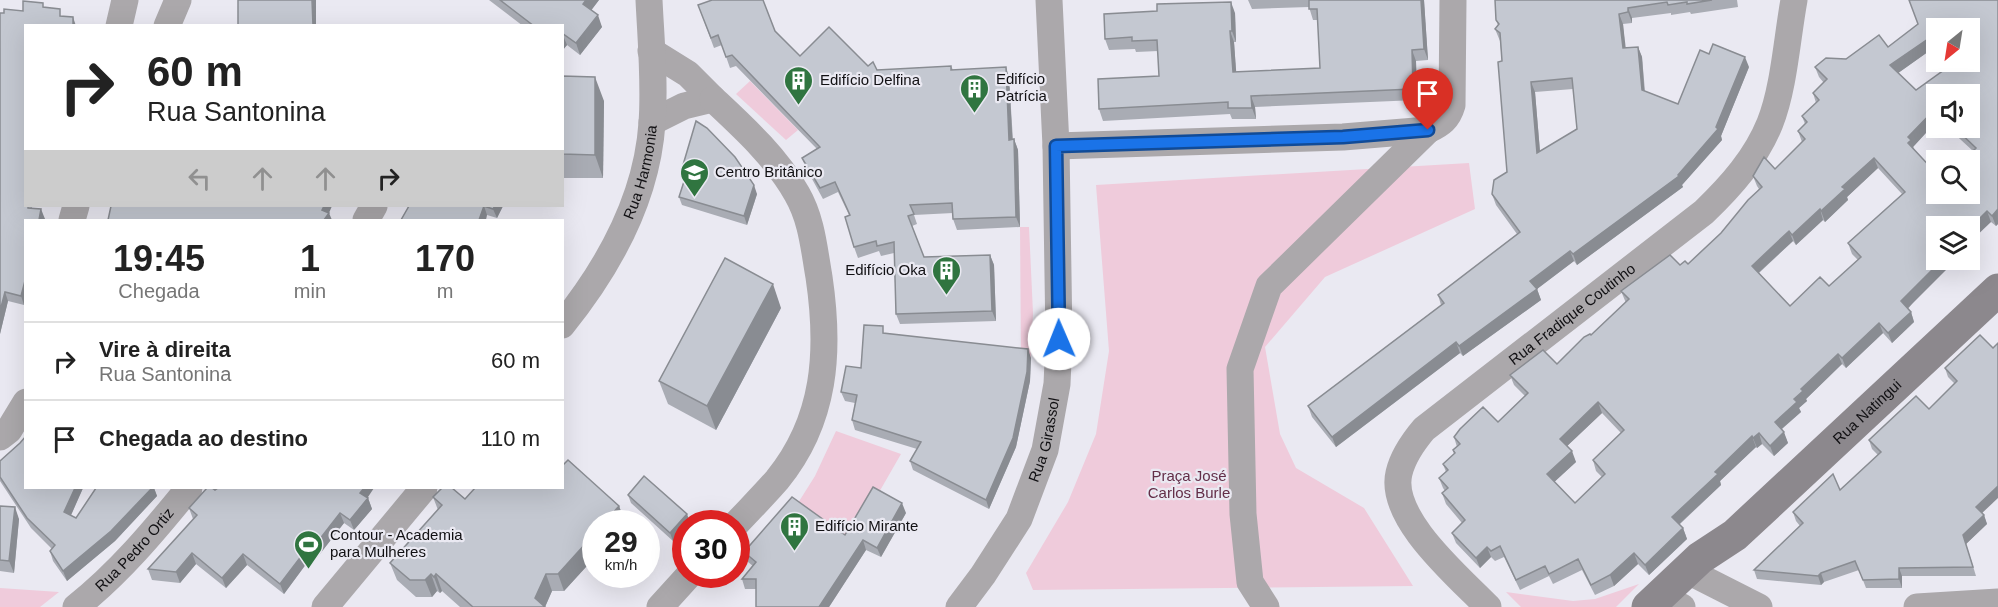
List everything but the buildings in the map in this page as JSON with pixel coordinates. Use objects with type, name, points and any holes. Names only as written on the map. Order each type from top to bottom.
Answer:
[{"type":"street","points":[[119,24],[125,0]]},
{"type":"street","points":[[168,24],[178,0]]},
{"type":"street","name":"Rua Harmonia","points":[[564,322],[601,270],[630,214],[642,179],[652,122],[649,0]]},
{"type":"street","name":"Rua Girassol","points":[[959,607],[983,575],[1018,519],[1045,450],[1058,384],[1056,146],[1049,0]]},
{"type":"street","points":[[1266,607],[1250,582],[1243,514],[1240,369],[1269,286],[1428,130],[1440,124],[1448,116],[1452,105],[1453,0]]},
{"type":"street","name":"Rua Fradique Coutinho","points":[[1488,607],[1432,549],[1404,512],[1399,492],[1399,474],[1410,447],[1424,429],[1704,212],[1733,184],[1770,123],[1794,0]]},
{"type":"street","points":[[651,51],[688,74],[751,134],[777,164],[798,195],[810,223],[824,310],[824,374],[811,421],[796,452],[777,479],[749,510]]},
{"type":"street","points":[[652,122],[684,106],[713,99]]},
{"type":"street","points":[[1056,146],[1343,137],[1428,130]]},
{"type":"street","name":"Rua Natingui","points":[[1667,604],[1693,574],[1713,565],[1735,535],[1998,290]]},
{"type":"street","points":[[0,437],[9,430],[24,405]]},
{"type":"street","name":"Rua Pedro Ortiz","points":[[76,607],[122,565],[188,489]]},
{"type":"street","points":[[325,607],[423,489]]},
{"type":"street","points":[[1693,574],[1759,607]]},
{"type":"street","points":[[660,607],[677,588]]},
{"type":"street","points":[[1917,607],[1998,602]]},
{"type":"green space","points":[[750,81],[798,130],[786,140],[736,94]]},
{"type":"green space","name":"Praça José Carlos Burle","points":[[1469,163],[1475,209],[1325,277],[1265,347],[1280,434],[1296,468],[1364,508],[1413,586],[1033,590],[1026,573],[1068,502],[1096,434],[1109,351],[1096,185]]},
{"type":"green space","points":[[1020,227],[1029,227],[1033,313],[1031,358],[1021,357]]},
{"type":"green space","points":[[836,431],[901,454],[851,541],[798,503],[815,476]]},
{"type":"green space","points":[[1639,584],[1616,607],[1521,607],[1506,592],[1573,601],[1595,599]]},
{"type":"green space","points":[[0,588],[59,592],[40,607],[0,607]]},
{"type":"place","name":"Edifício Delfina","points":[[799,106]]},
{"type":"place","name":"Edifício Patrícia","points":[[975,114]]},
{"type":"place","name":"Centro Britânico","points":[[694,198]]},
{"type":"place","name":"Edifício Oka","points":[[947,296]]},
{"type":"place","name":"Edifício Mirante","points":[[794,552]]},
{"type":"place","name":"Contour - Academia para Mulheres","points":[[309,570]]},
{"type":"route","points":[[1059,339],[1056,146],[1343,137],[1428,130]]}]
